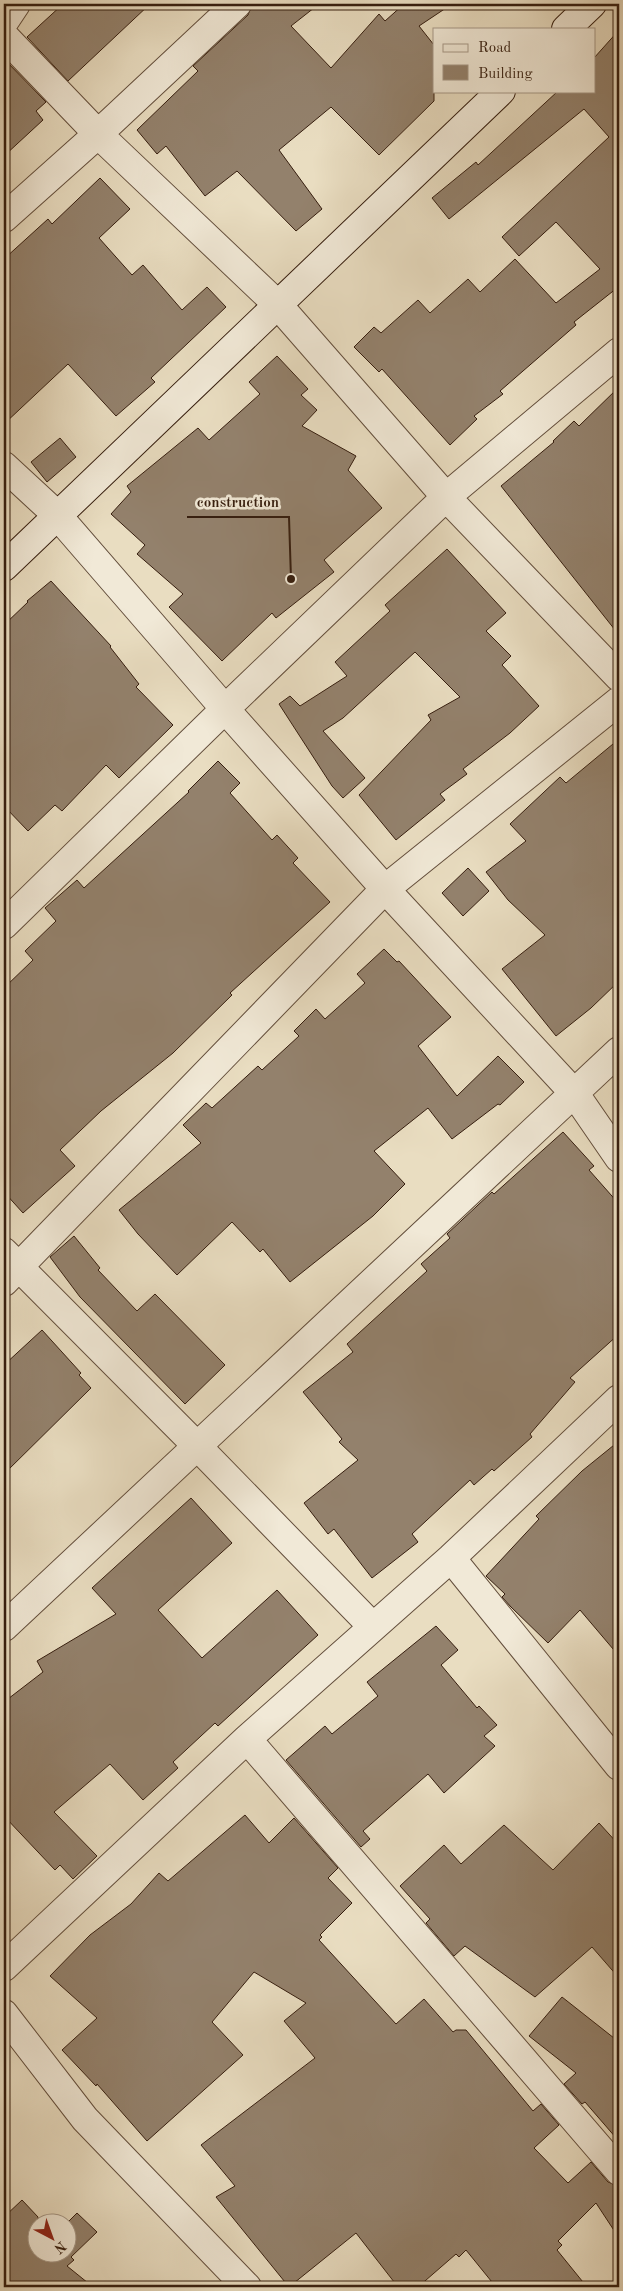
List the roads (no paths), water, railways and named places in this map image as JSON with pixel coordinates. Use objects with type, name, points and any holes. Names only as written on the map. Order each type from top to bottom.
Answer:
[{"type":"street","points":[[4,22],[16,4]]},
{"type":"street","points":[[4,218],[98,134],[237,4]]},
{"type":"street","points":[[567,28],[592,4]]},
{"type":"street","points":[[4,36],[98,134],[278,305],[446,497],[619,677]]},
{"type":"street","points":[[4,567],[499,92]]},
{"type":"street","points":[[4,925],[446,497],[619,352]]},
{"type":"street","points":[[4,466],[57,515],[225,709],[385,889],[575,1094],[619,1158]]},
{"type":"street","points":[[373,1627],[197,1446],[9,1268],[385,889],[619,701]]},
{"type":"street","points":[[4,1627],[619,1051]]},
{"type":"street","points":[[4,1967],[247,1739],[451,1558],[619,1399]]},
{"type":"street","points":[[451,1558],[619,1766]]},
{"type":"street","points":[[247,1739],[619,2172]]},
{"type":"street","points":[[4,2014],[85,2119],[247,2287]]},
{"type":"place","name":"construction","points":[[291,579]]}]
